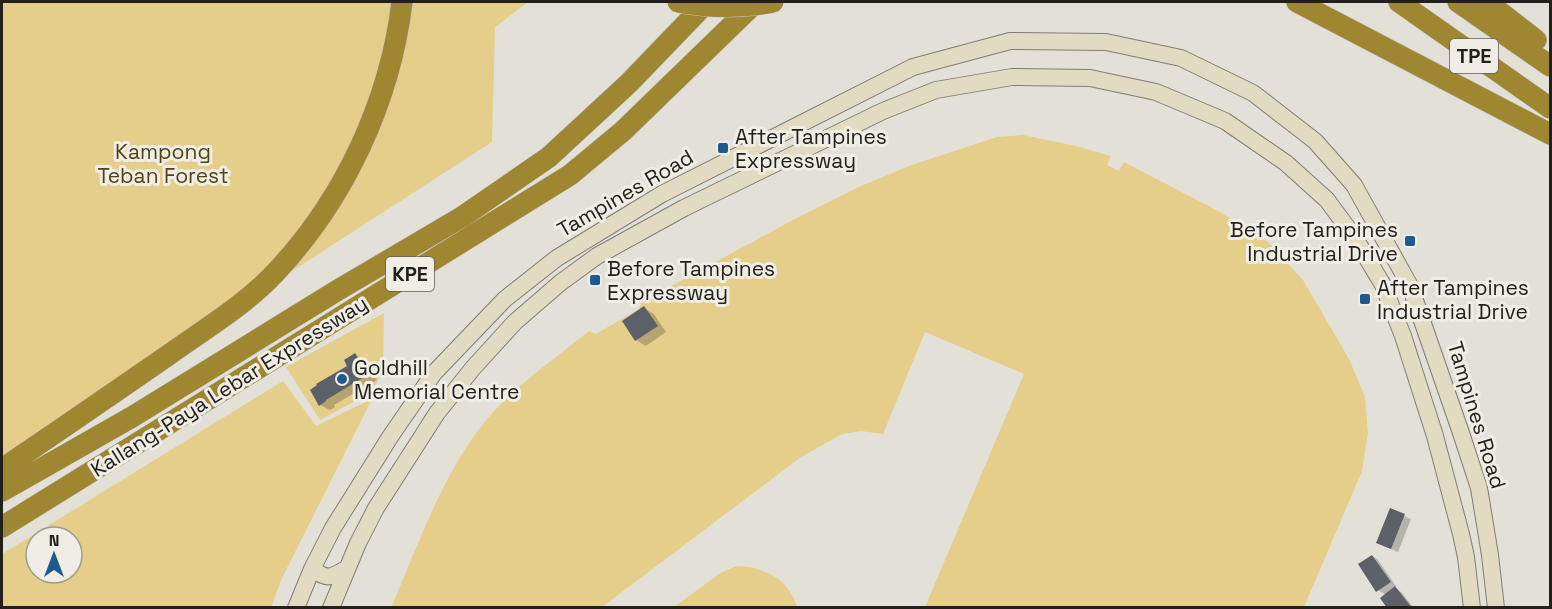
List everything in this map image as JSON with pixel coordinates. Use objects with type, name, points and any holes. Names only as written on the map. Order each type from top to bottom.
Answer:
[{"type":"highway","points":[[2,469],[231,311],[274,274],[304,238],[342,182],[372,119],[387,77],[399,30],[402,2]]},
{"type":"highway","points":[[678,2],[732,6],[773,2]]},
{"type":"highway","name":"KPE","points":[[2,491],[132,417],[338,290],[462,217],[549,157],[629,83],[707,2]]},
{"type":"highway","points":[[710,45],[739,2]]},
{"type":"highway","points":[[710,45],[756,2]]},
{"type":"highway","points":[[1297,2],[1551,134]]},
{"type":"highway","name":"TPE","points":[[1399,2],[1551,108]]},
{"type":"highway","name":"TPE","points":[[1458,2],[1551,66]]},
{"type":"highway","points":[[1487,2],[1551,50]]},
{"type":"highway","name":"Kallang-Paya Lebar Expressway","points":[[2,527],[570,175],[623,131],[684,74],[710,45]]},
{"type":"main road","name":"Tampines Road","points":[[296,608],[312,569],[333,528],[390,437],[435,374],[505,299],[557,258],[662,194],[914,67],[1010,41],[1106,42],[1181,58],[1253,93],[1315,141],[1354,185],[1410,286],[1452,407],[1479,488],[1496,608]]},
{"type":"main road","name":"Tampines Road","points":[[331,608],[346,569],[376,508],[415,445],[444,404],[515,321],[597,256],[684,208],[883,111],[936,90],[1012,77],[1090,78],[1156,92],[1225,121],[1286,163],[1327,200],[1355,238],[1383,285],[1418,380],[1461,534],[1472,608]]},
{"type":"main road","points":[[312,569],[324,577],[332,577],[346,569]]},
{"type":"green space","name":"Kampong Teban Forest","points":[[2,2],[528,2],[495,27],[492,142],[2,458]]},
{"type":"green space","points":[[1023,135],[1111,156],[1107,165],[1119,171],[1124,162],[1218,211],[1268,242],[1303,280],[1349,359],[1365,397],[1368,433],[1362,471],[1304,607],[925,607],[1024,374],[925,332],[883,434],[861,431],[842,434],[801,457],[602,607],[391,608],[441,492],[480,428],[517,389],[589,331],[596,334],[639,309],[642,302],[791,221],[861,186],[909,166],[997,137]]},
{"type":"green space","points":[[384,313],[383,372],[370,393],[320,420],[286,367]]},
{"type":"green space","points":[[283,381],[316,426],[372,399],[282,578],[271,607],[2,607],[2,554],[24,540],[24,585],[84,585],[84,525],[49,525]]},
{"type":"green space","points":[[737,566],[757,569],[774,576],[788,589],[797,607],[674,607],[722,572]]},
{"type":"building","points":[[644,306],[658,326],[635,341],[622,321]]},
{"type":"building","name":"Goldhill Memorial Centre","points":[[355,353],[369,374],[319,406],[310,390],[347,366],[344,360]]},
{"type":"building","points":[[1390,508],[1405,514],[1391,549],[1376,543]]},
{"type":"building","points":[[1372,555],[1391,582],[1376,592],[1358,564]]},
{"type":"building","points":[[1395,586],[1412,608],[1387,608],[1380,598]]},
{"type":"place","name":"After Tampines Expressway","points":[[723,148]]},
{"type":"place","name":"Before Tampines Industrial Drive","points":[[1410,241]]},
{"type":"place","name":"Before Tampines Expressway","points":[[595,280]]},
{"type":"place","name":"After Tampines Industrial Drive","points":[[1365,299]]},
{"type":"place","name":"Goldhill Memorial Centre","points":[[342,379]]}]
